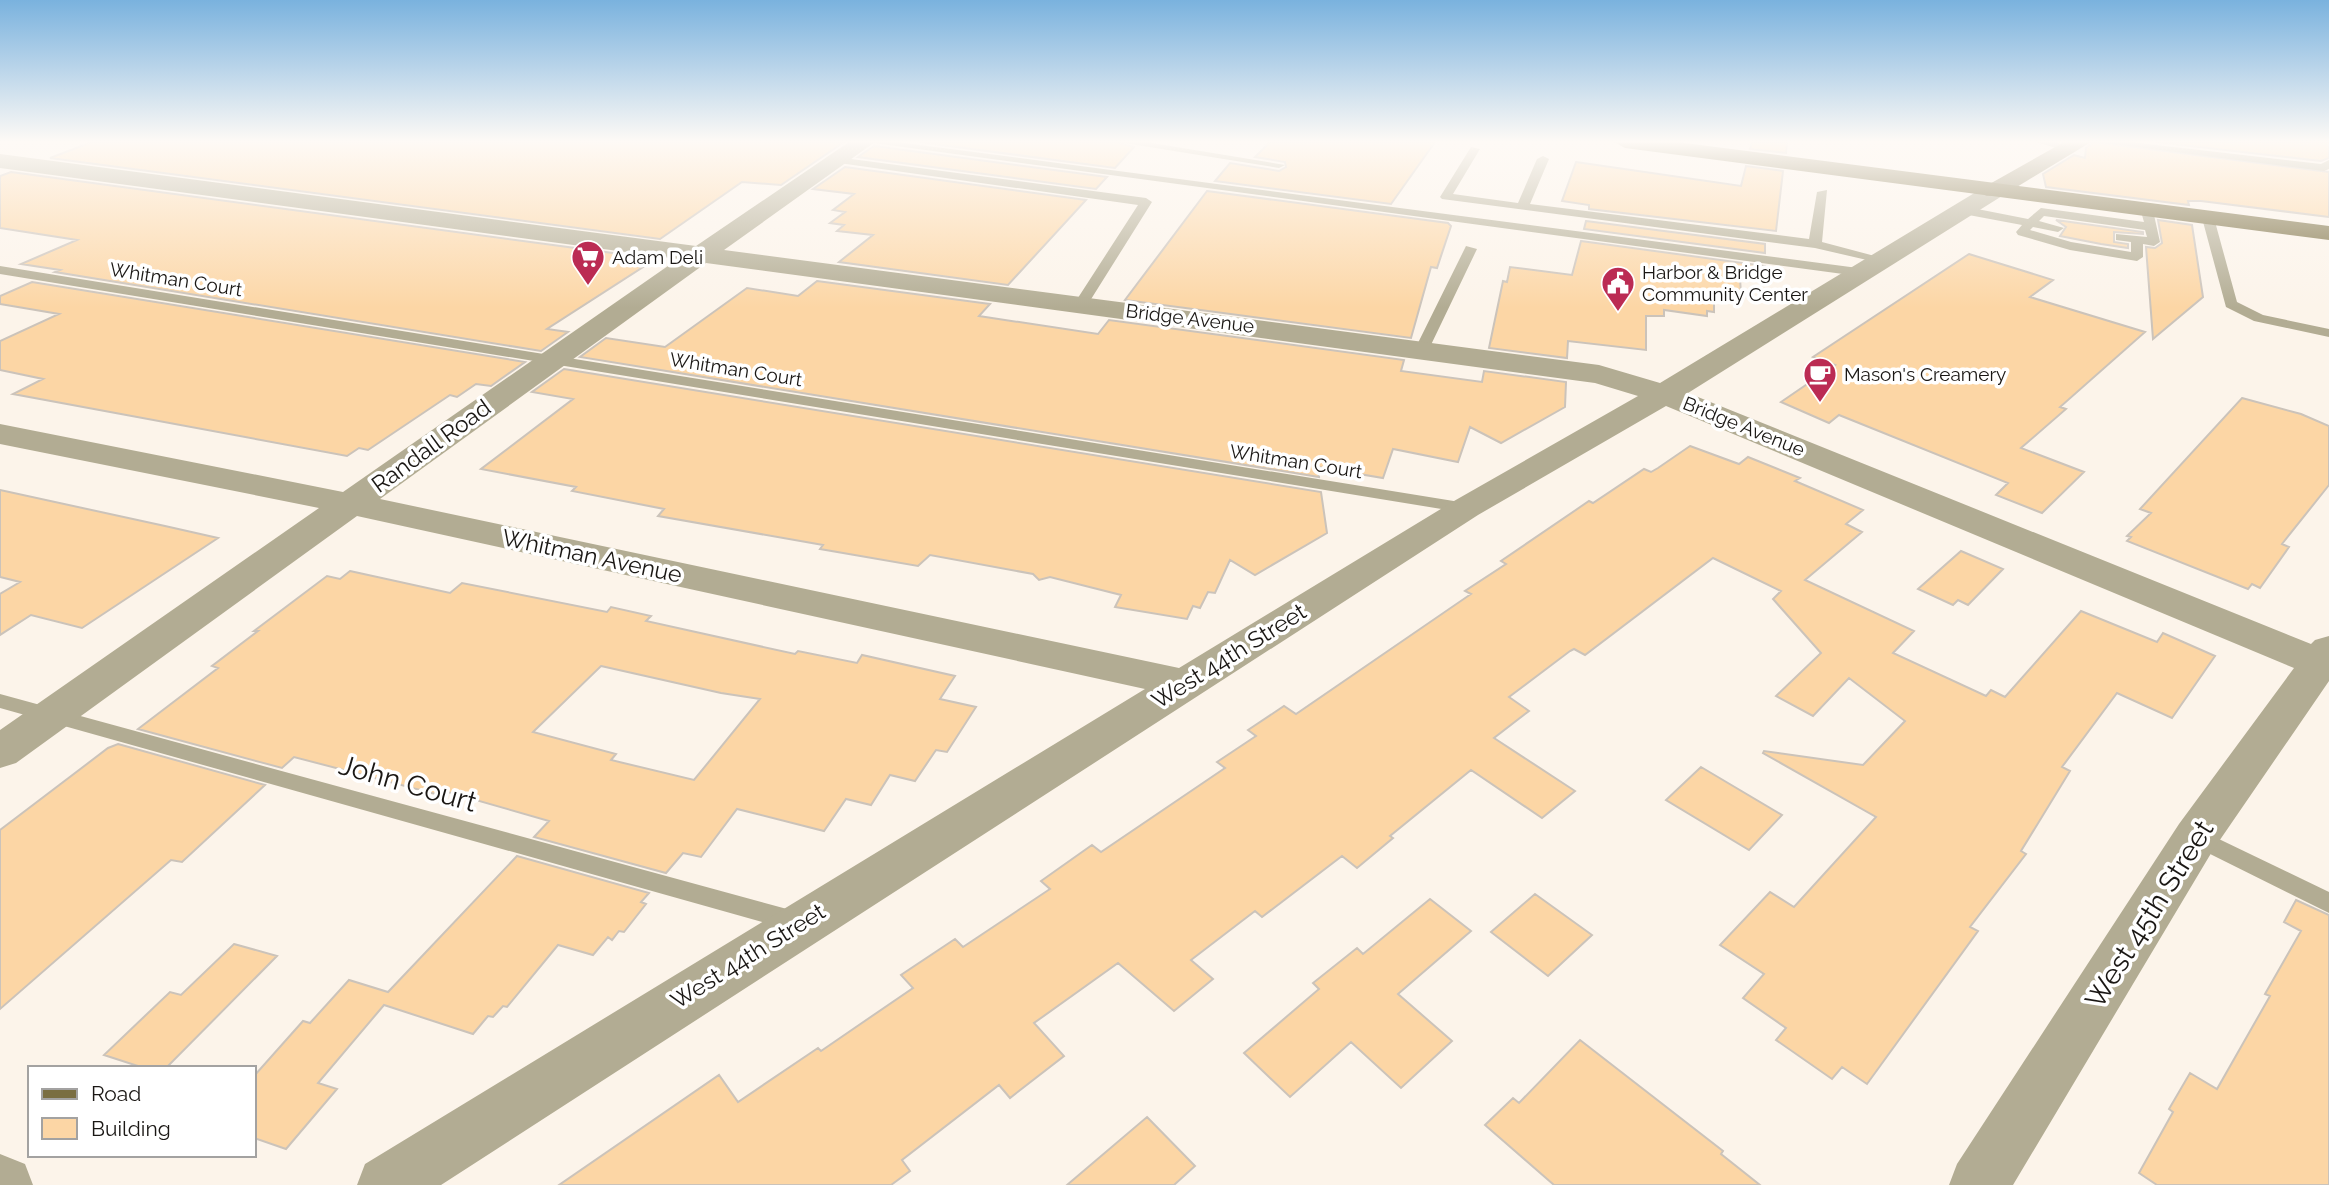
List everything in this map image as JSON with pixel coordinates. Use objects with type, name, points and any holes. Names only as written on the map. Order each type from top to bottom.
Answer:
[{"type":"main road","points":[[2029,197],[2149,219],[2207,218],[2329,233]]},
{"type":"street","name":"Bridge Avenue","points":[[277,197],[1599,374],[1664,394],[2326,660]]},
{"type":"street","name":"Randall Road","points":[[0,752],[783,197]]},
{"type":"street","name":"West 44th Street","points":[[387,1185],[800,923],[1466,508],[1664,394],[1869,265],[1983,197]]},
{"type":"street","name":"Whitman Avenue","points":[[0,434],[351,504],[1184,683]]},
{"type":"street","name":"West 45th Street","points":[[1979,1185],[2196,837],[2326,660]]},
{"type":"lane","points":[[1081,304],[1146,202],[1111,197]]},
{"type":"lane","points":[[1400,197],[1869,265]]},
{"type":"lane","points":[[1448,197],[1815,244],[1869,265]]},
{"type":"lane","points":[[1522,208],[1527,197]]},
{"type":"lane","points":[[1815,244],[1822,197]]},
{"type":"lane","points":[[1962,210],[2058,228]]},
{"type":"lane","points":[[2120,237],[2154,242],[2149,219],[2041,212],[2022,232],[2070,246],[2137,257],[2137,240]]},
{"type":"lane","points":[[2207,218],[2231,304],[2259,318],[2329,333]]},
{"type":"lane","points":[[1423,349],[1471,249]]},
{"type":"lane","name":"Whitman Court","points":[[0,270],[1466,508]]},
{"type":"lane","name":"John Court","points":[[0,701],[800,923]]},
{"type":"lane","points":[[2196,837],[2329,903]]},
{"type":"building","points":[[0,197],[199,197],[635,256],[623,264],[643,267],[547,329],[568,332],[541,351],[55,272],[60,270],[21,264],[77,240],[0,228]]},
{"type":"building","points":[[346,197],[720,197],[660,239]]},
{"type":"building","points":[[850,197],[1066,197],[1086,200],[1008,285],[839,262],[873,235],[837,231],[844,225],[830,223],[845,212],[833,210]]},
{"type":"building","points":[[1202,197],[1254,197],[1448,223],[1451,226],[1437,268],[1431,267],[1411,338],[1125,300]]},
{"type":"building","points":[[1340,197],[1396,197],[1391,204]]},
{"type":"building","points":[[1563,197],[1780,197],[1776,231],[1589,209],[1589,205],[1562,201]]},
{"type":"building","points":[[2128,197],[2329,197],[2329,217],[2201,201],[2188,201],[2189,205]]},
{"type":"building","points":[[2056,220],[2143,234],[2114,232],[2114,242],[2128,244],[2128,248],[2101,244],[2060,236],[2066,227]]},
{"type":"building","points":[[2158,220],[2192,225],[2203,297],[2153,339],[2146,247],[2155,248],[2162,243]]},
{"type":"building","points":[[1586,221],[1765,244],[1765,253],[1584,229]]},
{"type":"building","points":[[1581,241],[1765,266],[1765,282],[1740,278],[1741,294],[1714,292],[1714,312],[1707,311],[1707,316],[1664,310],[1664,316],[1646,316],[1646,350],[1568,341],[1567,358],[1489,348],[1503,281],[1507,282],[1510,267],[1572,275]]},
{"type":"building","points":[[1969,254],[2053,280],[2030,297],[2145,332],[2060,407],[2066,409],[2021,448],[2084,472],[2042,513],[1996,495],[2008,483],[1839,415],[1829,423],[1781,402],[1835,365],[1813,357]]},
{"type":"building","points":[[817,281],[990,304],[979,316],[1098,334],[1109,320],[1404,360],[1401,371],[1482,382],[1484,371],[1566,382],[1565,407],[1501,443],[1470,427],[1458,462],[1393,449],[1383,478],[1318,467],[1319,477],[580,357],[606,338],[665,347],[747,288],[798,296]]},
{"type":"building","points":[[32,282],[525,362],[491,386],[476,384],[457,397],[450,395],[368,450],[359,448],[347,456],[13,394],[43,379],[0,370],[0,341],[59,314],[0,304],[0,296]]},
{"type":"building","points":[[564,369],[1321,492],[1327,533],[1255,575],[1230,560],[1215,593],[1208,592],[1200,608],[1193,606],[1187,619],[1115,607],[1121,595],[1050,577],[1039,580],[1033,574],[930,555],[918,566],[820,549],[823,545],[658,516],[664,509],[572,491],[576,487],[481,469],[573,399],[532,392]]},
{"type":"building","points":[[2242,398],[2301,414],[2329,426],[2329,485],[2282,544],[2289,547],[2260,588],[2252,584],[2248,589],[2127,541],[2131,537],[2127,536],[2151,513],[2140,509]]},
{"type":"building","points":[[1690,446],[1739,464],[1748,457],[1800,478],[1795,481],[1863,510],[1846,524],[1862,532],[1805,580],[1914,631],[1893,653],[1986,696],[1991,690],[2005,697],[2081,611],[2157,642],[2163,633],[2215,656],[2172,718],[2117,693],[2062,767],[2070,771],[2021,851],[2026,854],[1970,927],[1978,931],[1867,1084],[1842,1067],[1832,1079],[1776,1040],[1786,1028],[1743,998],[1764,974],[1720,945],[1770,892],[1794,907],[1876,817],[1763,753],[1764,751],[1863,765],[1905,721],[1849,678],[1813,716],[1776,696],[1821,653],[1773,599],[1781,591],[1713,558],[1585,655],[1574,649],[1570,651],[1509,697],[1529,711],[1494,738],[1575,791],[1542,818],[1471,770],[1390,836],[1393,838],[1357,868],[1342,856],[1262,917],[1255,911],[1191,960],[1213,979],[1174,1011],[1118,963],[1034,1023],[1064,1056],[1010,1098],[999,1085],[902,1160],[910,1171],[891,1185],[559,1185],[719,1075],[738,1102],[818,1048],[821,1051],[913,988],[901,975],[955,939],[963,947],[1050,889],[1041,881],[1092,845],[1101,852],[1225,768],[1217,762],[1256,736],[1248,730],[1284,706],[1296,714],[1471,594],[1465,591],[1506,564],[1501,561],[1589,501],[1593,503],[1644,469],[1651,472]]},
{"type":"building","points":[[0,490],[218,538],[82,628],[31,615],[0,635],[0,594],[20,582],[0,577]]},
{"type":"building","points":[[1961,551],[2003,569],[1968,605],[1958,600],[1953,605],[1918,589]]},
{"type":"building","points":[[350,571],[450,593],[462,583],[607,612],[611,607],[651,616],[646,621],[795,654],[798,651],[857,663],[862,655],[955,676],[940,699],[976,707],[947,752],[936,750],[915,781],[890,775],[871,805],[846,799],[824,831],[737,809],[701,857],[683,853],[666,873],[534,837],[549,821],[448,792],[443,796],[294,757],[282,768],[138,729],[218,668],[212,666],[258,631],[254,631],[327,576],[340,579]],"holes":[[[601,666],[760,699],[694,780],[611,760],[616,754],[533,732]]]},
{"type":"building","points":[[118,744],[265,785],[182,862],[171,860],[0,1009],[0,830],[108,748]]},
{"type":"building","points":[[1701,767],[1782,815],[1749,850],[1666,800]]},
{"type":"building","points":[[517,856],[649,893],[641,902],[646,904],[624,932],[619,931],[612,940],[608,937],[593,955],[558,945],[507,1007],[503,1006],[493,1017],[488,1016],[473,1034],[384,1005],[318,1083],[337,1089],[286,1149],[256,1139],[256,1074],[303,1021],[310,1023],[349,980],[388,992]]},
{"type":"building","points":[[1535,894],[1592,935],[1548,976],[1491,932]]},
{"type":"building","points":[[1430,899],[1471,931],[1398,994],[1452,1041],[1401,1088],[1351,1042],[1290,1097],[1244,1053],[1319,989],[1313,983],[1357,948],[1363,954]]},
{"type":"building","points":[[2296,900],[2329,915],[2329,1185],[2157,1185],[2139,1173],[2173,1112],[2169,1109],[2190,1073],[2217,1089],[2270,996],[2265,994],[2301,931],[2284,922]]},
{"type":"building","points":[[234,944],[277,956],[168,1066],[138,1066],[104,1055],[170,992],[181,995]]},
{"type":"building","points":[[1580,1040],[1723,1151],[1721,1154],[1760,1185],[1554,1185],[1485,1125],[1513,1098],[1519,1103]]},
{"type":"building","points":[[1147,1117],[1195,1166],[1174,1185],[1067,1185]]},
{"type":"place","name":"Adam Deli","points":[[588,287]]},
{"type":"place","name":"Harbor & Bridge Community Center","points":[[1618,313]]},
{"type":"place","name":"Mason's Creamery","points":[[1820,404]]}]
